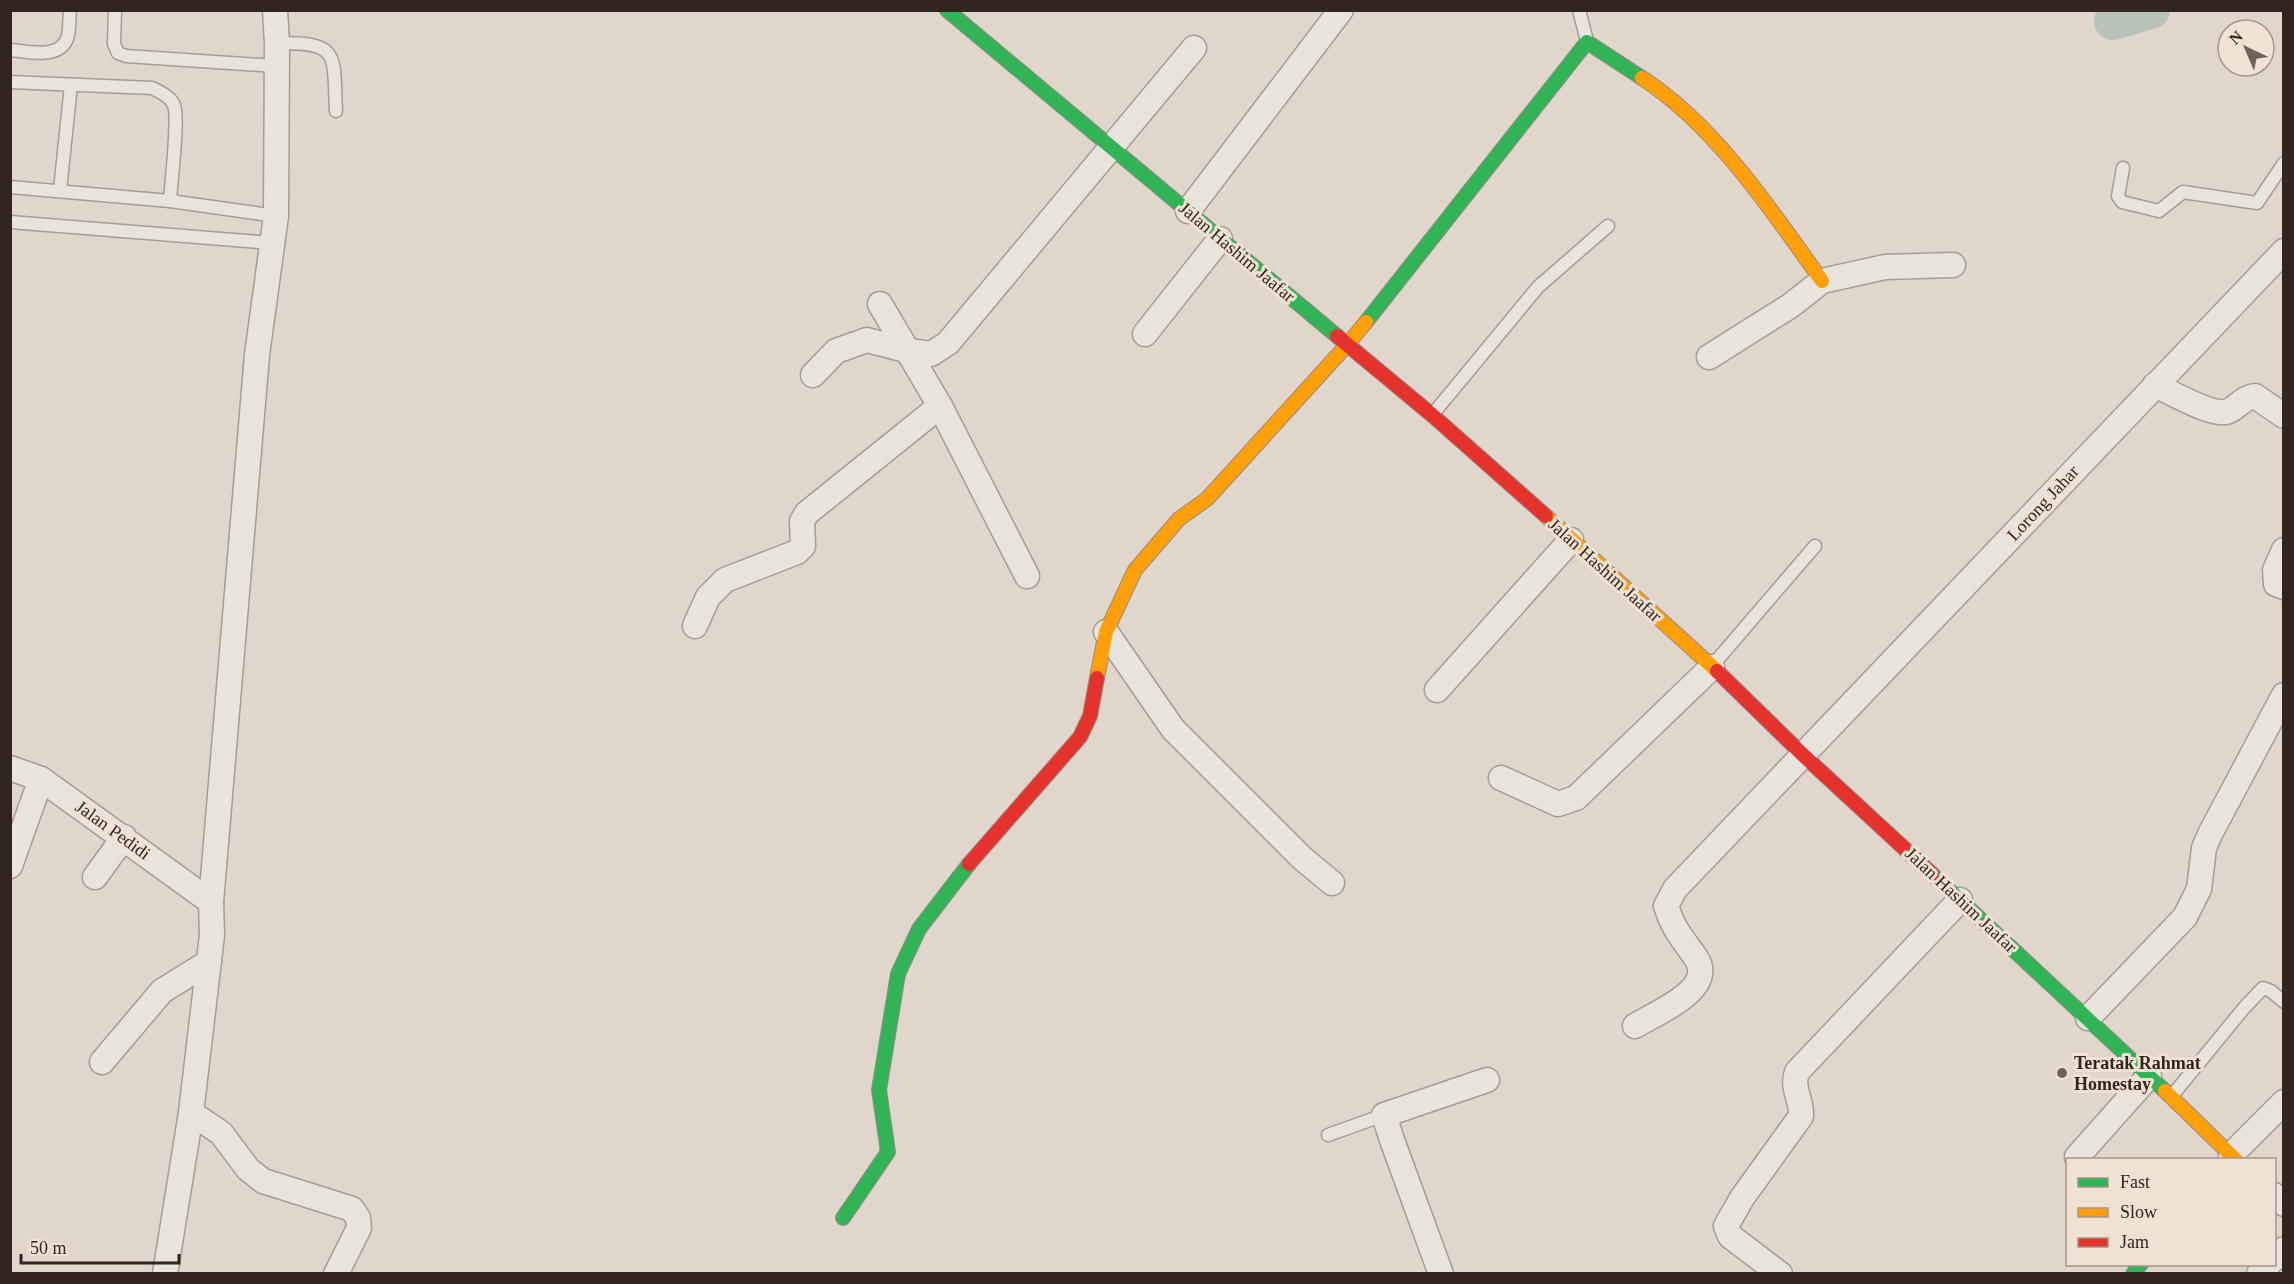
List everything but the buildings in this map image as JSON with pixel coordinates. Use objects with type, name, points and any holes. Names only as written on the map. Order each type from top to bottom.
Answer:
[{"type":"street","points":[[165,1274],[191,1113],[212,934],[211,902],[257,355],[276,216],[277,55],[274,10]]},
{"type":"street","name":"Jalan Hashim Jaafar","points":[[947,10],[1432,415],[1712,667],[1802,754],[2088,1018],[2233,1157]]},
{"type":"street","points":[[1188,211],[1341,10]]},
{"type":"street","points":[[843,1218],[888,1152],[879,1090],[898,974],[920,929],[979,851],[1080,737],[1089,716],[1106,632],[1135,570],[1179,519],[1207,499],[1347,345],[1587,42],[1652,84],[1689,116],[1734,164],[1770,208],[1822,281]]},
{"type":"street","points":[[813,375],[836,351],[867,340],[931,354],[948,343],[1194,48]]},
{"type":"street","points":[[1145,334],[1220,239]]},
{"type":"street","points":[[1709,357],[1790,306],[1822,281],[1886,267],[1953,265]]},
{"type":"street","name":"Lorong Jahar","points":[[1635,1026],[1694,991],[1701,975],[1698,961],[1672,925],[1666,906],[1675,888],[2155,385],[2278,266]]},
{"type":"street","points":[[880,304],[940,406],[1027,576]]},
{"type":"street","points":[[2155,385],[2216,412],[2229,412],[2246,398],[2255,396],[2283,416]]},
{"type":"street","points":[[695,626],[708,597],[725,580],[797,552],[803,546],[802,521],[807,513],[940,406]]},
{"type":"street","points":[[1437,690],[1571,540]]},
{"type":"street","points":[[2283,550],[2275,570],[2276,584],[2283,587]]},
{"type":"street","points":[[1106,632],[1173,729],[1302,858],[1332,883]]},
{"type":"street","points":[[1501,778],[1558,804],[1576,798],[1712,667]]},
{"type":"street","points":[[2088,1018],[2185,917],[2199,889],[2204,848],[2210,834],[2283,695]]},
{"type":"street","name":"Jalan Pedidi","points":[[10,768],[41,780],[124,837],[211,902]]},
{"type":"street","points":[[10,866],[41,780]]},
{"type":"street","points":[[95,877],[124,837]]},
{"type":"street","points":[[1780,1274],[1730,1236],[1726,1227],[1742,1198],[1801,1116],[1802,1106],[1794,1081],[1797,1072],[1960,900]]},
{"type":"street","points":[[102,1062],[162,991],[209,962]]},
{"type":"street","points":[[2077,1157],[2149,1076]]},
{"type":"street","points":[[1442,1274],[1384,1115],[1487,1080]]},
{"type":"street","points":[[2233,1157],[2283,1102]]},
{"type":"street","points":[[191,1113],[221,1133],[248,1169],[263,1181],[352,1209],[358,1218],[359,1228],[336,1274]]},
{"type":"lane","points":[[10,50],[51,53],[62,48],[68,38],[70,10]]},
{"type":"lane","points":[[115,10],[114,44],[118,53],[126,56],[277,55],[303,43],[324,48],[334,67],[336,111]]},
{"type":"lane","points":[[1579,10],[1587,42]]},
{"type":"lane","points":[[10,82],[152,88],[167,96],[174,105],[176,119],[170,201]]},
{"type":"lane","points":[[60,190],[71,85]]},
{"type":"lane","points":[[2123,168],[2118,196],[2122,202],[2159,211],[2183,192],[2248,204],[2257,203],[2283,163]]},
{"type":"lane","points":[[10,187],[170,201],[276,216]]},
{"type":"lane","points":[[10,222],[272,243]]},
{"type":"lane","points":[[1432,415],[1538,287],[1608,226]]},
{"type":"lane","points":[[1712,667],[1815,546]]},
{"type":"lane","points":[[2170,1098],[2263,988],[2271,991],[2283,1002]]},
{"type":"lane","points":[[1328,1135],[1384,1115]]},
{"type":"waterway","points":[[2113,21],[2151,10]]},
{"type":"traffic: fast","points":[[947,10],[1337,336]]},
{"type":"traffic: fast","points":[[1366,322],[1587,42],[1642,78]]},
{"type":"traffic: fast","points":[[843,1218],[888,1152],[879,1090],[898,974],[919,929],[969,864]]},
{"type":"traffic: fast","points":[[1932,874],[2165,1091]]},
{"type":"traffic: fast","points":[[2133,1274],[2139,1266]]},
{"type":"traffic: slow","points":[[1642,78],[1669,97],[1718,144],[1762,198],[1822,281]]},
{"type":"traffic: slow","points":[[1097,678],[1106,632],[1135,570],[1179,519],[1207,499],[1366,322]]},
{"type":"traffic: slow","points":[[1546,516],[1717,671]]},
{"type":"traffic: slow","points":[[2165,1091],[2234,1158]]},
{"type":"traffic: jam","points":[[1337,336],[1432,415],[1546,516]]},
{"type":"traffic: jam","points":[[1717,671],[1802,754],[1932,874]]},
{"type":"traffic: jam","points":[[969,864],[1080,737],[1090,716],[1097,678]]},
{"type":"place","name":"Teratak Rahmat Homestay","points":[[2062,1073]]}]
